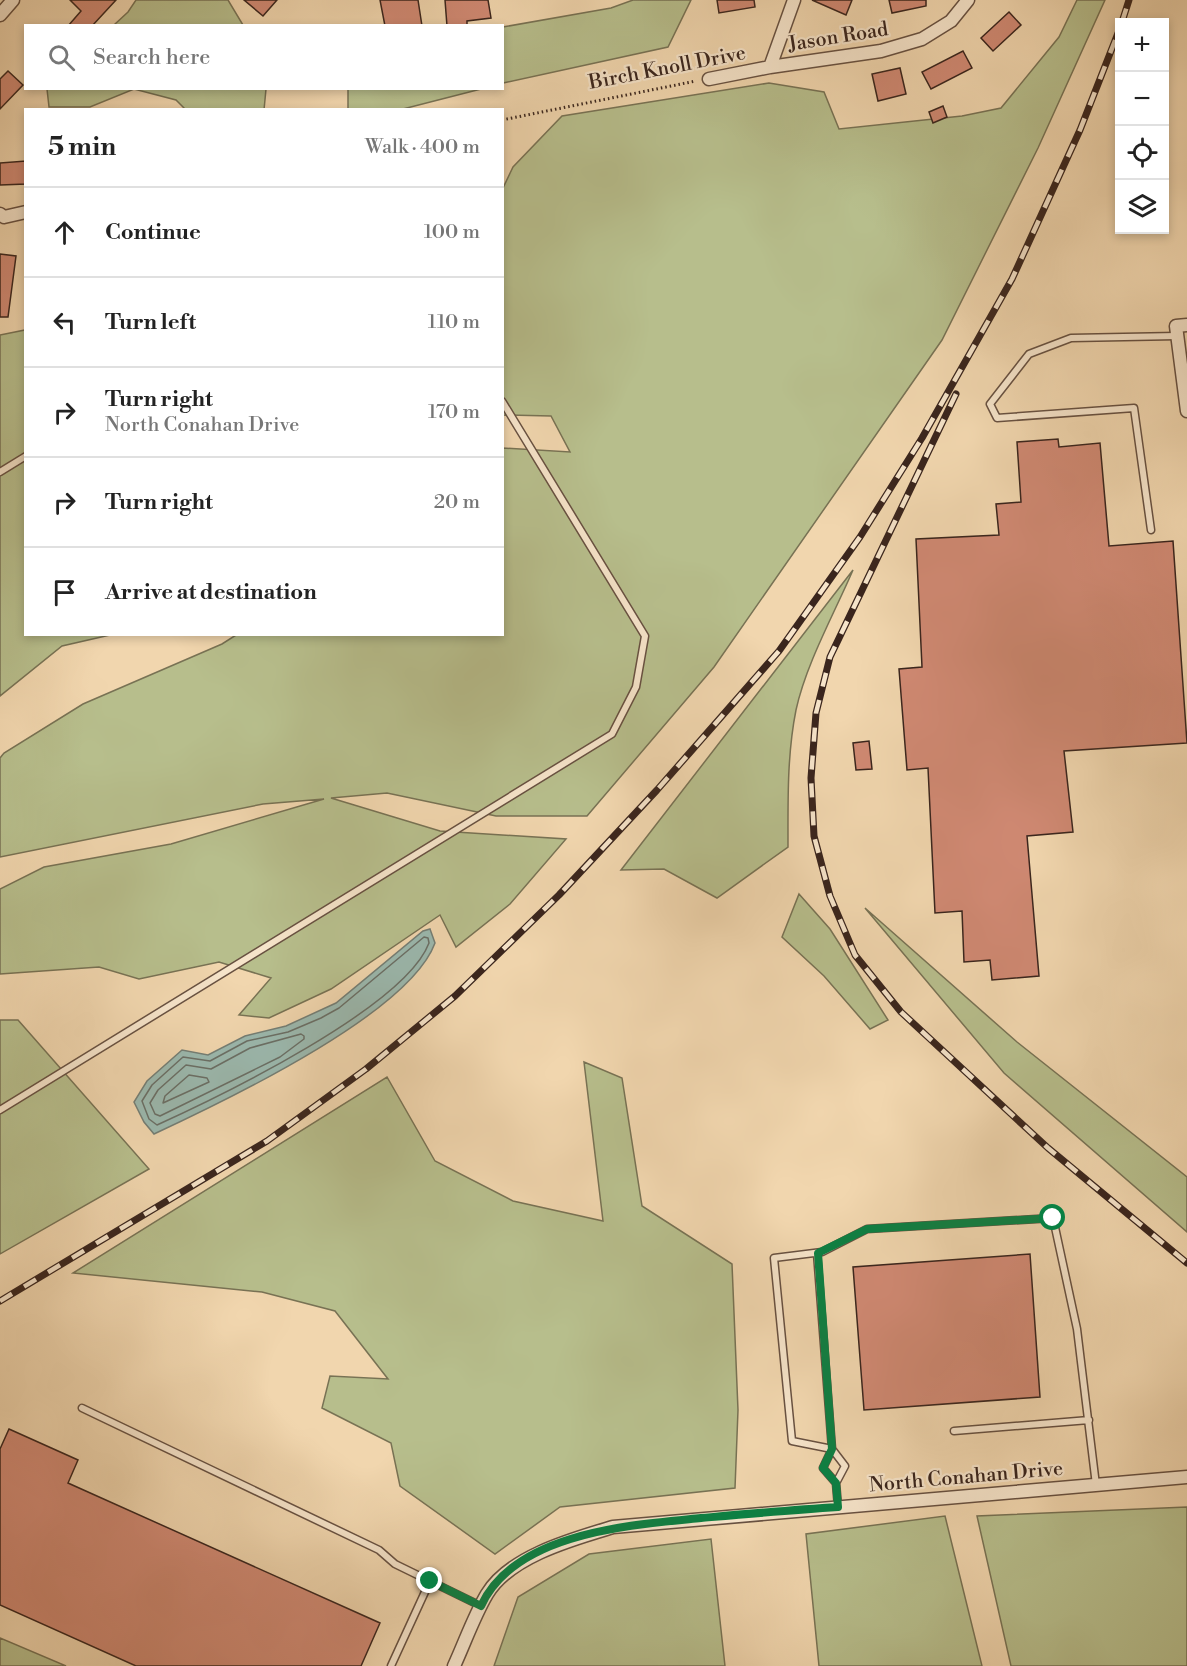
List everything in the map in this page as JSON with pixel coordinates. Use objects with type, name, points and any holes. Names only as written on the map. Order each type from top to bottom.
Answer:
[{"type":"street","points":[[0,15],[13,0]]},
{"type":"street","name":"Birch Knoll Drive","points":[[709,79],[770,67],[794,0]]},
{"type":"street","name":"Jason Road","points":[[770,67],[881,51],[922,39],[951,21],[968,0]]},
{"type":"street","points":[[0,214],[4,217],[24,212]]},
{"type":"street","points":[[1180,329],[1187,411]]},
{"type":"street","name":"North Conahan Drive","points":[[454,1666],[488,1592],[518,1564],[563,1542],[613,1527],[1187,1477]]},
{"type":"lane","points":[[1151,530],[1134,408],[997,418],[990,404],[1029,354],[1071,338],[1180,329]]},
{"type":"lane","points":[[0,1110],[612,734],[636,687],[645,636],[504,404]]},
{"type":"lane","points":[[0,472],[24,457]]},
{"type":"lane","points":[[838,1507],[836,1483],[845,1467],[832,1449],[792,1441],[774,1258],[818,1253],[867,1229],[1053,1218],[1077,1329],[1096,1485]]},
{"type":"lane","points":[[818,1253],[832,1449],[823,1468],[836,1483]]},
{"type":"lane","points":[[82,1408],[379,1550],[395,1564],[481,1606]]},
{"type":"lane","points":[[954,1431],[1089,1420]]},
{"type":"lane","points":[[391,1666],[430,1581]]},
{"type":"path","name":"Birch Knoll Drive","points":[[504,120],[709,79]]},
{"type":"green space","points":[[136,0],[228,0],[242,24],[115,24],[128,12]]},
{"type":"green space","points":[[633,0],[691,0],[668,47],[504,83],[504,27],[611,8]]},
{"type":"green space","points":[[1077,0],[1105,0],[1038,148],[942,340],[714,667],[587,816],[496,816],[387,793],[331,798],[440,831],[566,839],[510,904],[456,947],[440,915],[331,989],[269,1018],[239,1015],[271,978],[219,962],[139,979],[99,967],[0,974],[0,889],[44,867],[171,844],[324,799],[263,804],[0,857],[0,758],[4,753],[83,704],[222,644],[234,636],[504,636],[504,448],[570,452],[551,416],[504,415],[504,186],[513,167],[562,116],[769,83],[824,92],[839,129],[962,116],[1001,108],[1059,37]]},
{"type":"green space","points":[[47,90],[132,90],[90,107],[49,107]]},
{"type":"green space","points":[[138,90],[266,90],[264,108],[184,108],[176,100]]},
{"type":"green space","points":[[348,90],[477,90],[407,108],[348,108]]},
{"type":"green space","points":[[24,330],[24,636],[106,636],[62,646],[0,696],[0,335]]},
{"type":"green space","points":[[853,570],[813,657],[796,710],[788,795],[788,847],[717,898],[664,869],[621,870]]},
{"type":"green space","points":[[799,894],[830,929],[888,1020],[870,1029],[824,976],[782,937]]},
{"type":"green space","points":[[865,908],[1017,1042],[1187,1177],[1187,1232],[1004,1073]]},
{"type":"green space","points":[[0,1020],[18,1020],[149,1169],[0,1254]]},
{"type":"green space","points":[[584,1062],[622,1078],[642,1206],[732,1264],[738,1410],[735,1488],[560,1507],[495,1554],[400,1486],[391,1443],[322,1408],[330,1376],[388,1379],[335,1311],[262,1292],[73,1273],[387,1077],[435,1161],[513,1201],[603,1221]]},
{"type":"green space","points":[[1187,1507],[1187,1666],[1011,1666],[977,1516]]},
{"type":"green space","points":[[945,1516],[982,1666],[819,1666],[806,1534]]},
{"type":"green space","points":[[711,1539],[725,1666],[494,1666],[518,1597],[589,1554]]},
{"type":"green space","points":[[0,1638],[66,1666],[0,1666]]},
{"type":"water","points":[[430,929],[435,943],[418,970],[390,998],[353,1026],[266,1078],[154,1134],[144,1122],[134,1102],[147,1081],[182,1050],[208,1055],[245,1036],[286,1026],[336,1003],[423,931]]},
{"type":"building","points":[[70,0],[116,0],[94,24],[70,24],[81,11]]},
{"type":"building","points":[[244,0],[277,0],[263,16]]},
{"type":"building","points":[[380,0],[418,0],[422,24],[385,24]]},
{"type":"building","points":[[445,0],[488,0],[491,18],[467,21],[467,24],[447,24]]},
{"type":"building","points":[[717,0],[754,0],[755,7],[719,13]]},
{"type":"building","points":[[812,0],[852,0],[846,15]]},
{"type":"building","points":[[889,0],[926,0],[926,6],[892,13]]},
{"type":"building","points":[[1009,12],[1021,25],[993,51],[981,38]]},
{"type":"building","points":[[963,51],[972,68],[931,89],[922,72]]},
{"type":"building","points":[[900,68],[906,94],[878,101],[872,74]]},
{"type":"building","points":[[8,71],[23,85],[0,109],[0,79]]},
{"type":"building","points":[[943,106],[947,117],[933,123],[929,112]]},
{"type":"building","points":[[24,161],[24,184],[0,185],[0,163]]},
{"type":"building","points":[[0,254],[16,256],[8,317],[0,317]]},
{"type":"building","points":[[1058,439],[1059,447],[1100,443],[1109,546],[1173,541],[1187,743],[1064,751],[1073,832],[1027,836],[1039,976],[992,980],[990,960],[964,962],[962,911],[935,913],[928,768],[907,770],[899,669],[922,667],[916,539],[999,535],[996,504],[1021,502],[1017,442]]},
{"type":"building","points":[[869,741],[872,769],[856,770],[853,743]]},
{"type":"building","points":[[1030,1254],[1040,1397],[864,1410],[853,1267]]},
{"type":"building","points":[[9,1429],[78,1460],[68,1483],[380,1623],[361,1666],[136,1666],[0,1605],[0,1449]]},
{"type":"railway","points":[[1123,18],[1129,0]]},
{"type":"railway","points":[[0,1301],[267,1141],[366,1069],[455,996],[559,895],[657,790],[779,651],[860,537],[922,438],[1012,279],[1080,130],[1115,41]]},
{"type":"railway","points":[[956,394],[830,657],[816,713],[811,778],[814,836],[830,896],[855,955],[901,1012],[1048,1148],[1187,1263]]},
{"type":"route","points":[[430,1581],[481,1606],[488,1592],[518,1564],[563,1542],[613,1527],[838,1507],[836,1483],[823,1468],[832,1449],[820,1310],[818,1253],[867,1229],[1053,1218]]}]
